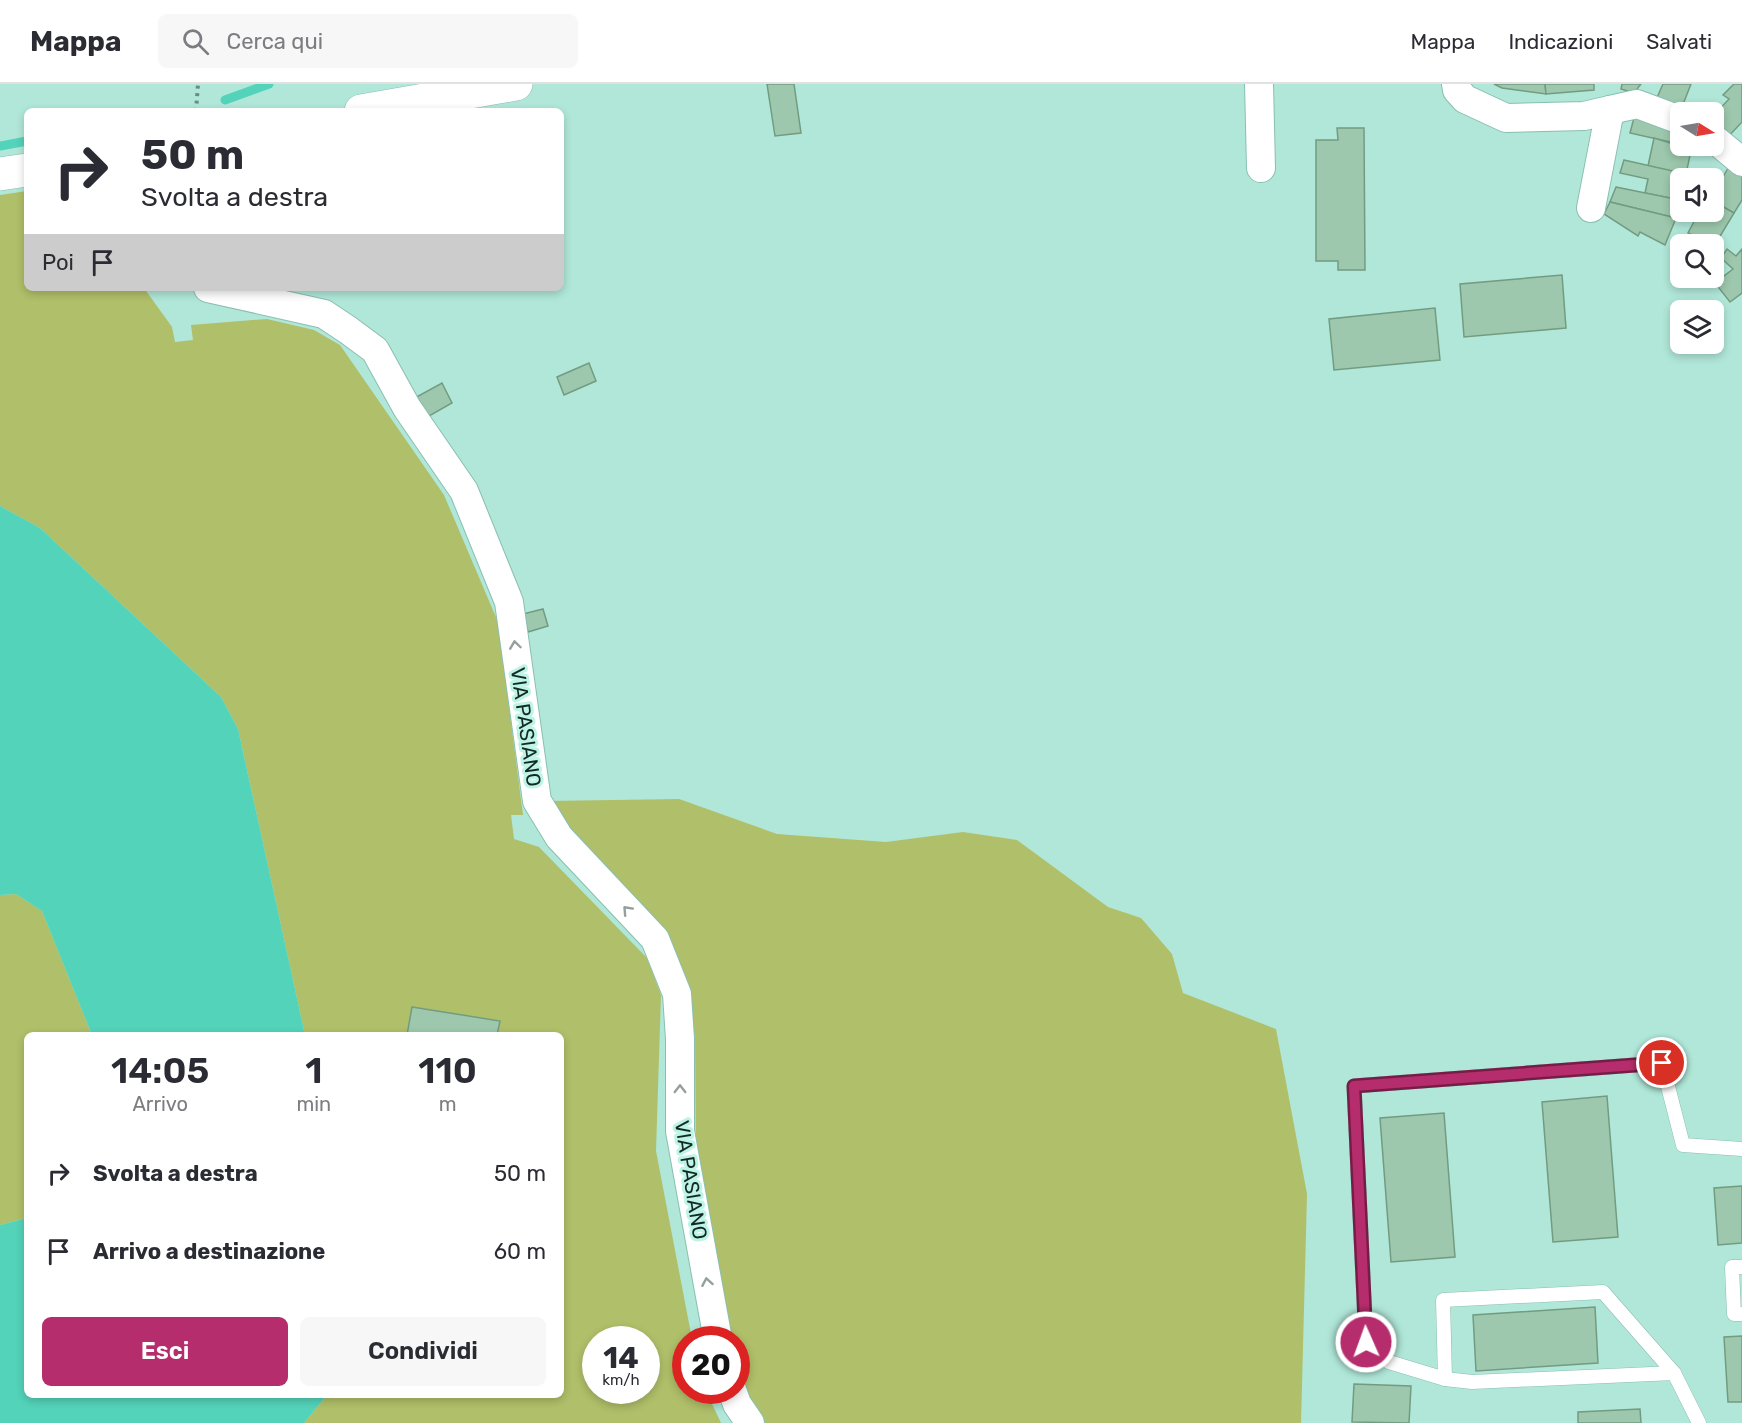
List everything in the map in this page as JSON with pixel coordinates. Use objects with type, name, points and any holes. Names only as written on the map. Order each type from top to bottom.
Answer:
[{"type":"street","points":[[378,108],[516,84]]},
{"type":"street","points":[[1259,84],[1261,168]]},
{"type":"street","points":[[1456,84],[1457,90],[1465,99],[1506,118],[1584,116],[1637,104],[1670,116]]},
{"type":"street","points":[[1591,208],[1610,110]]},
{"type":"street","points":[[1724,147],[1742,162]]},
{"type":"street","points":[[0,174],[24,170]]},
{"type":"street","name":"VIA PASIANO","points":[[221,291],[324,315],[375,351],[407,408],[464,491],[509,602],[537,801],[559,837],[655,939],[677,994],[680,1039],[680,1131],[715,1326]]},
{"type":"street","points":[[737,1404],[750,1423]]},
{"type":"lane","points":[[1674,1373],[1472,1382],[1445,1379],[1389,1362],[1366,1342],[1354,1086],[1662,1063],[1683,1145],[1742,1149]]},
{"type":"lane","points":[[1742,1266],[1732,1267],[1734,1314],[1742,1314]]},
{"type":"lane","points":[[1445,1379],[1443,1300],[1603,1292],[1674,1373],[1699,1423]]},
{"type":"path","points":[[196,108],[198,84]]},
{"type":"shaded area","points":[[24,191],[24,291],[146,291],[172,327],[175,342],[193,340],[191,325],[267,319],[314,330],[340,345],[444,495],[498,622],[523,815],[511,815],[514,839],[539,847],[647,958],[661,995],[656,1151],[690,1326],[672,1326],[672,1404],[712,1404],[721,1423],[304,1423],[325,1398],[564,1398],[564,1032],[304,1032],[238,729],[221,697],[40,528],[0,506],[0,195]]},
{"type":"shaded area","points":[[0,506],[40,528],[221,697],[238,729],[304,1032],[91,1032],[42,911],[16,894],[0,895]]},
{"type":"shaded area","points":[[679,799],[777,834],[886,842],[963,832],[1017,840],[1108,907],[1141,918],[1172,954],[1183,993],[1276,1029],[1307,1194],[1301,1423],[762,1423],[746,1404],[750,1404],[750,1326],[728,1326],[696,1162],[695,1035],[666,941],[564,830],[548,801]]},
{"type":"shaded area","points":[[16,894],[42,911],[91,1032],[24,1032],[24,1219],[0,1225],[0,895]]},
{"type":"shaded area","points":[[24,1219],[24,1398],[325,1398],[304,1423],[0,1423],[0,1225]]},
{"type":"building","points":[[767,84],[794,84],[801,133],[775,136]]},
{"type":"building","points":[[1494,84],[1545,84],[1546,94],[1502,88]]},
{"type":"building","points":[[1545,84],[1594,84],[1594,90],[1546,94]]},
{"type":"building","points":[[1622,84],[1641,84],[1634,93],[1621,89]]},
{"type":"building","points":[[1663,84],[1691,84],[1684,102],[1670,102],[1670,108],[1655,102]]},
{"type":"building","points":[[1734,84],[1742,84],[1742,122],[1725,140],[1724,104],[1729,99],[1723,95]]},
{"type":"building","points":[[1636,110],[1670,124],[1670,142],[1630,133]]},
{"type":"building","points":[[1337,128],[1364,128],[1365,270],[1338,270],[1338,261],[1316,261],[1316,140],[1338,140]]},
{"type":"building","points":[[1654,138],[1670,143],[1670,156],[1690,156],[1687,168],[1670,168],[1670,171],[1648,166]]},
{"type":"building","points":[[1624,160],[1670,170],[1670,198],[1645,193],[1648,179],[1620,173]]},
{"type":"building","points":[[1731,163],[1742,170],[1742,200],[1734,213],[1724,207],[1724,175]]},
{"type":"building","points":[[1616,187],[1670,198],[1670,217],[1610,202]]},
{"type":"building","points":[[1610,202],[1670,217],[1670,222],[1674,222],[1665,245],[1640,232],[1638,236],[1604,214]]},
{"type":"building","points":[[1724,207],[1734,213],[1721,234],[1688,233],[1694,222],[1724,222]]},
{"type":"building","points":[[1727,249],[1736,256],[1742,249],[1742,293],[1730,302],[1719,288],[1724,288],[1724,276],[1733,269],[1724,261]]},
{"type":"building","points":[[1562,275],[1566,328],[1464,337],[1460,284]]},
{"type":"building","points":[[1435,308],[1440,360],[1334,370],[1329,319]]},
{"type":"building","points":[[589,363],[596,381],[564,395],[557,377]]},
{"type":"building","points":[[442,383],[452,403],[422,420],[411,400]]},
{"type":"building","points":[[543,609],[548,626],[528,632],[523,614]]},
{"type":"building","points":[[412,1007],[500,1021],[498,1032],[408,1032]]},
{"type":"building","points":[[1607,1096],[1618,1237],[1553,1242],[1542,1102]]},
{"type":"building","points":[[1444,1113],[1455,1257],[1391,1262],[1380,1118]]},
{"type":"building","points":[[1742,1186],[1742,1243],[1718,1245],[1714,1188]]},
{"type":"building","points":[[1595,1307],[1598,1363],[1476,1371],[1473,1315]]},
{"type":"building","points":[[1742,1336],[1742,1402],[1728,1402],[1724,1337]]},
{"type":"building","points":[[1354,1384],[1411,1386],[1409,1423],[1352,1422]]},
{"type":"building","points":[[1640,1409],[1641,1423],[1578,1423],[1578,1412]]},
{"type":"waterway","points":[[225,100],[269,84]]},
{"type":"waterway","points":[[0,146],[24,142]]},
{"type":"route","points":[[1366,1342],[1354,1086],[1662,1063]]}]
